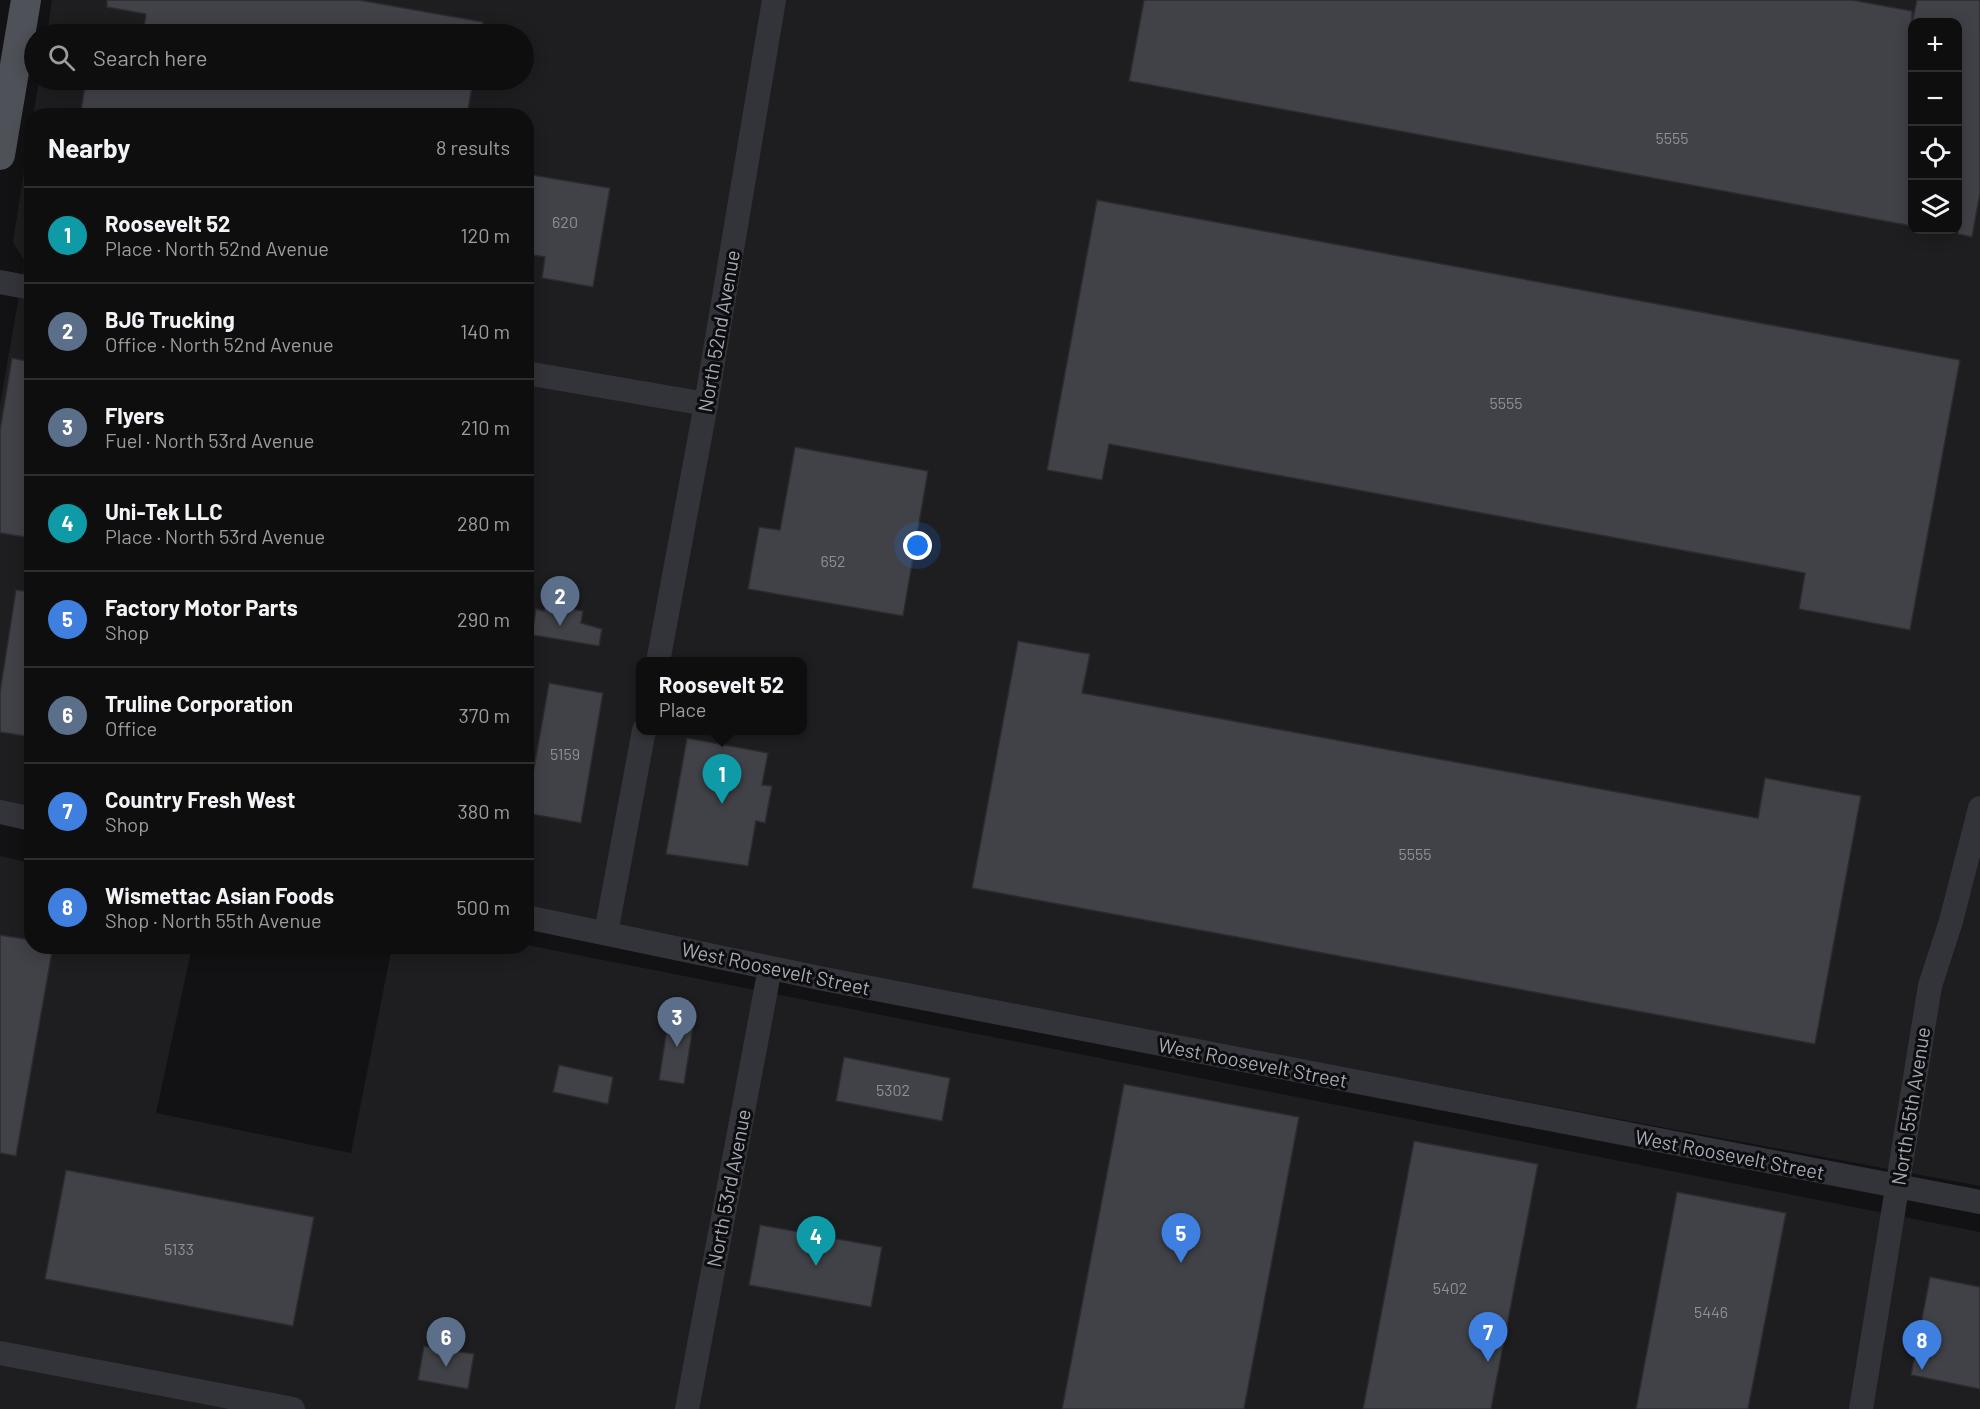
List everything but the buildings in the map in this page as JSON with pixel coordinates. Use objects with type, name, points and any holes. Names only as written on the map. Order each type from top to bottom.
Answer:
[{"type":"main road","points":[[0,155],[26,0]]},
{"type":"street","name":"North 52nd Avenue","points":[[658,657],[706,404],[774,0]]},
{"type":"street","points":[[0,282],[24,286]]},
{"type":"street","points":[[534,374],[706,404]]},
{"type":"street","points":[[606,933],[644,735]]},
{"type":"street","name":"North 55th Avenue","points":[[1861,1409],[1930,986],[1958,898],[1980,808]]},
{"type":"street","points":[[0,812],[24,817]]},
{"type":"street","name":"West Roosevelt Street","points":[[534,919],[770,968],[1980,1203]]},
{"type":"street","name":"North 53rd Avenue","points":[[687,1409],[770,968]]},
{"type":"street","points":[[0,1353],[292,1409]]},
{"type":"shaded area","points":[[52,0],[1980,0],[1980,1186],[534,918],[534,108],[34,108],[37,90],[534,90],[534,24],[48,24]]},
{"type":"shaded area","points":[[24,171],[24,260],[13,242]]},
{"type":"shaded area","points":[[24,268],[24,817],[0,812],[0,404]]},
{"type":"shaded area","points":[[0,856],[24,861],[24,954],[190,954],[156,1113],[351,1153],[391,954],[534,954],[534,946],[1980,1232],[1980,1409],[0,1409]]},
{"type":"place","name":"BJG Trucking","points":[[560,626]]},
{"type":"place","name":"Roosevelt 52","points":[[722,804]]},
{"type":"place","name":"Flyers","points":[[677,1047]]},
{"type":"place","name":"Factory Motor Parts","points":[[1181,1263]]},
{"type":"place","name":"Uni-Tek LLC","points":[[816,1266]]},
{"type":"place","name":"Country Fresh West","points":[[1488,1362]]},
{"type":"place","name":"Truline Corporation","points":[[446,1367]]},
{"type":"place","name":"Wismettac Asian Foods","points":[[1922,1370]]}]
